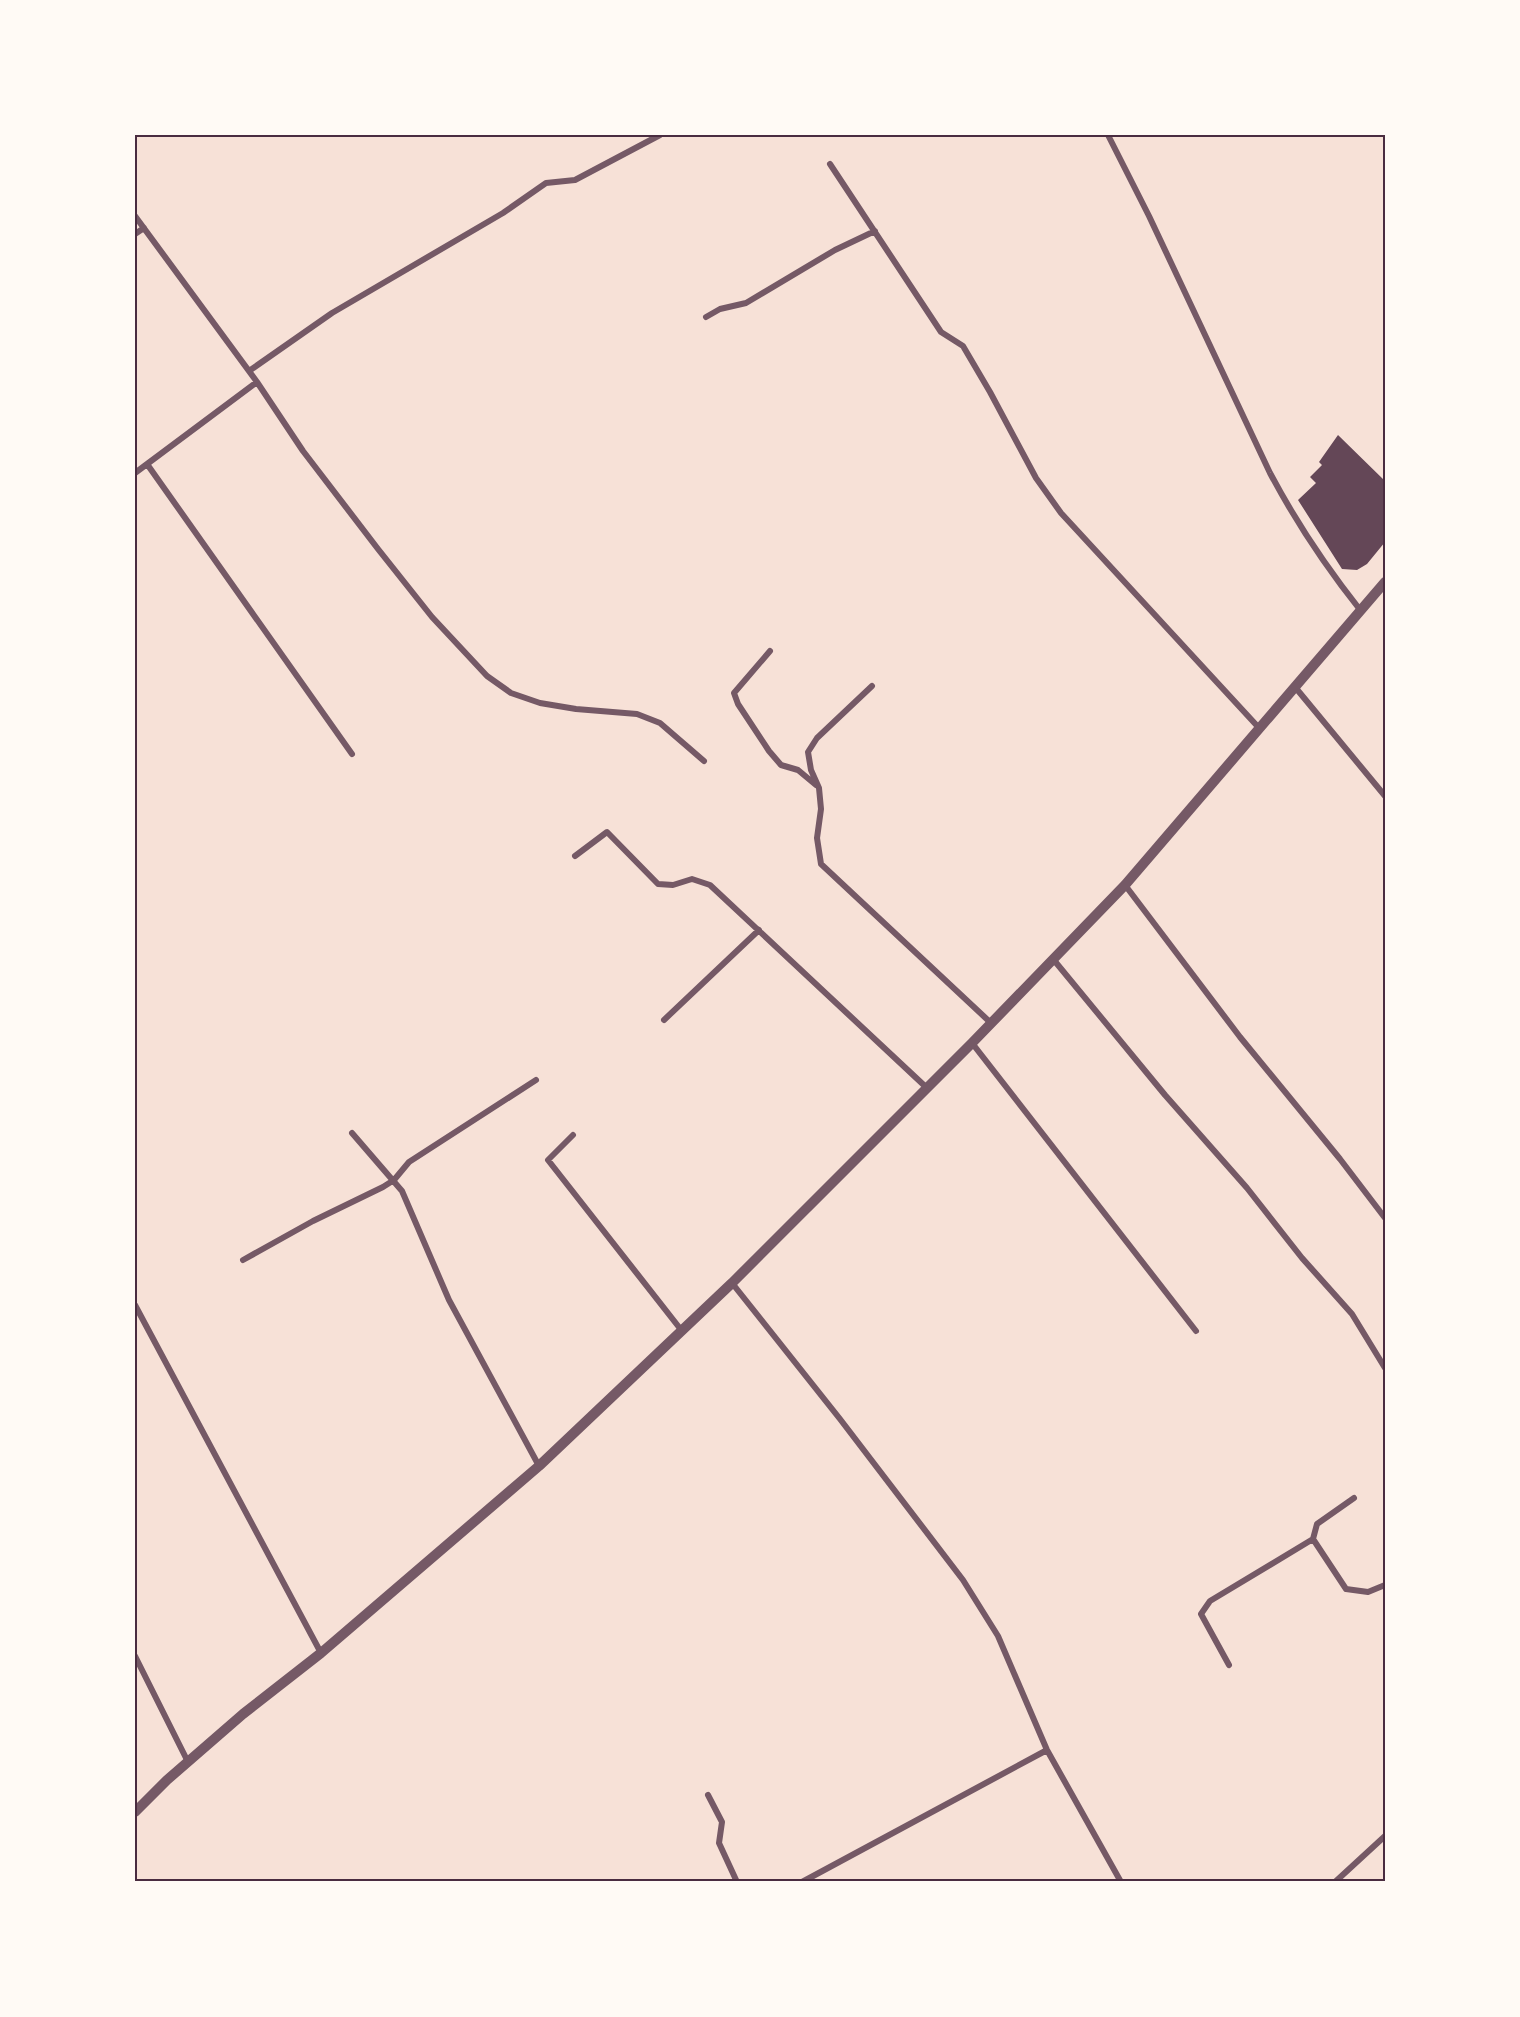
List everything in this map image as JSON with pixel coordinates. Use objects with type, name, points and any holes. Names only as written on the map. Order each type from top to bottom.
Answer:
[{"type":"street","points":[[249,371],[332,313],[503,213],[546,183],[575,180],[660,135]]},
{"type":"street","points":[[1108,135],[1279,490],[1314,548],[1361,611]]},
{"type":"street","points":[[830,164],[941,332],[963,346],[1036,478],[1061,513],[1260,729]]},
{"type":"street","points":[[135,216],[249,371],[303,451],[432,618],[487,676],[511,693],[540,703],[576,710],[637,714],[660,723],[704,761]]},
{"type":"street","points":[[135,234],[144,228]]},
{"type":"street","points":[[706,317],[720,309],[746,303],[835,250],[875,231]]},
{"type":"street","points":[[135,473],[256,382]]},
{"type":"street","points":[[147,464],[352,754]]},
{"type":"street","points":[[135,1812],[243,1714],[321,1653],[539,1466],[732,1283],[972,1043],[1125,885],[1385,582]]},
{"type":"street","points":[[770,651],[734,693],[769,751],[781,765],[798,770],[819,788]]},
{"type":"street","points":[[872,686],[817,738],[808,752],[811,770],[819,788],[822,809],[817,838],[821,864],[991,1023]]},
{"type":"street","points":[[1295,687],[1385,796]]},
{"type":"street","points":[[575,856],[608,832],[658,884],[673,885],[692,879],[710,885],[927,1088]]},
{"type":"street","points":[[1125,885],[1240,1037],[1385,1218]]},
{"type":"street","points":[[664,1020],[759,930]]},
{"type":"street","points":[[1053,959],[1165,1095],[1247,1188],[1302,1258],[1352,1314],[1385,1368]]},
{"type":"street","points":[[972,1043],[1196,1331]]},
{"type":"street","points":[[243,1260],[394,1180],[410,1162],[536,1080]]},
{"type":"street","points":[[352,1133],[402,1191],[449,1300],[539,1466]]},
{"type":"street","points":[[573,1136],[548,1160],[682,1330]]},
{"type":"street","points":[[732,1283],[963,1580],[998,1636],[1047,1750],[1121,1882]]},
{"type":"street","points":[[135,1305],[321,1653]]},
{"type":"street","points":[[1229,1665],[1201,1614],[1210,1602],[1313,1539],[1317,1524],[1354,1498]]},
{"type":"street","points":[[1313,1539],[1346,1589],[1368,1592],[1385,1585]]},
{"type":"street","points":[[135,1656],[188,1762]]},
{"type":"street","points":[[802,1882],[1047,1750]]},
{"type":"street","points":[[708,1795],[722,1822],[720,1843],[737,1882]]},
{"type":"street","points":[[1335,1882],[1385,1836]]},
{"type":"building","points":[[1338,435],[1385,481],[1385,542],[1367,564],[1357,570],[1342,569],[1298,500],[1316,483],[1310,477],[1322,465],[1319,462]]}]
